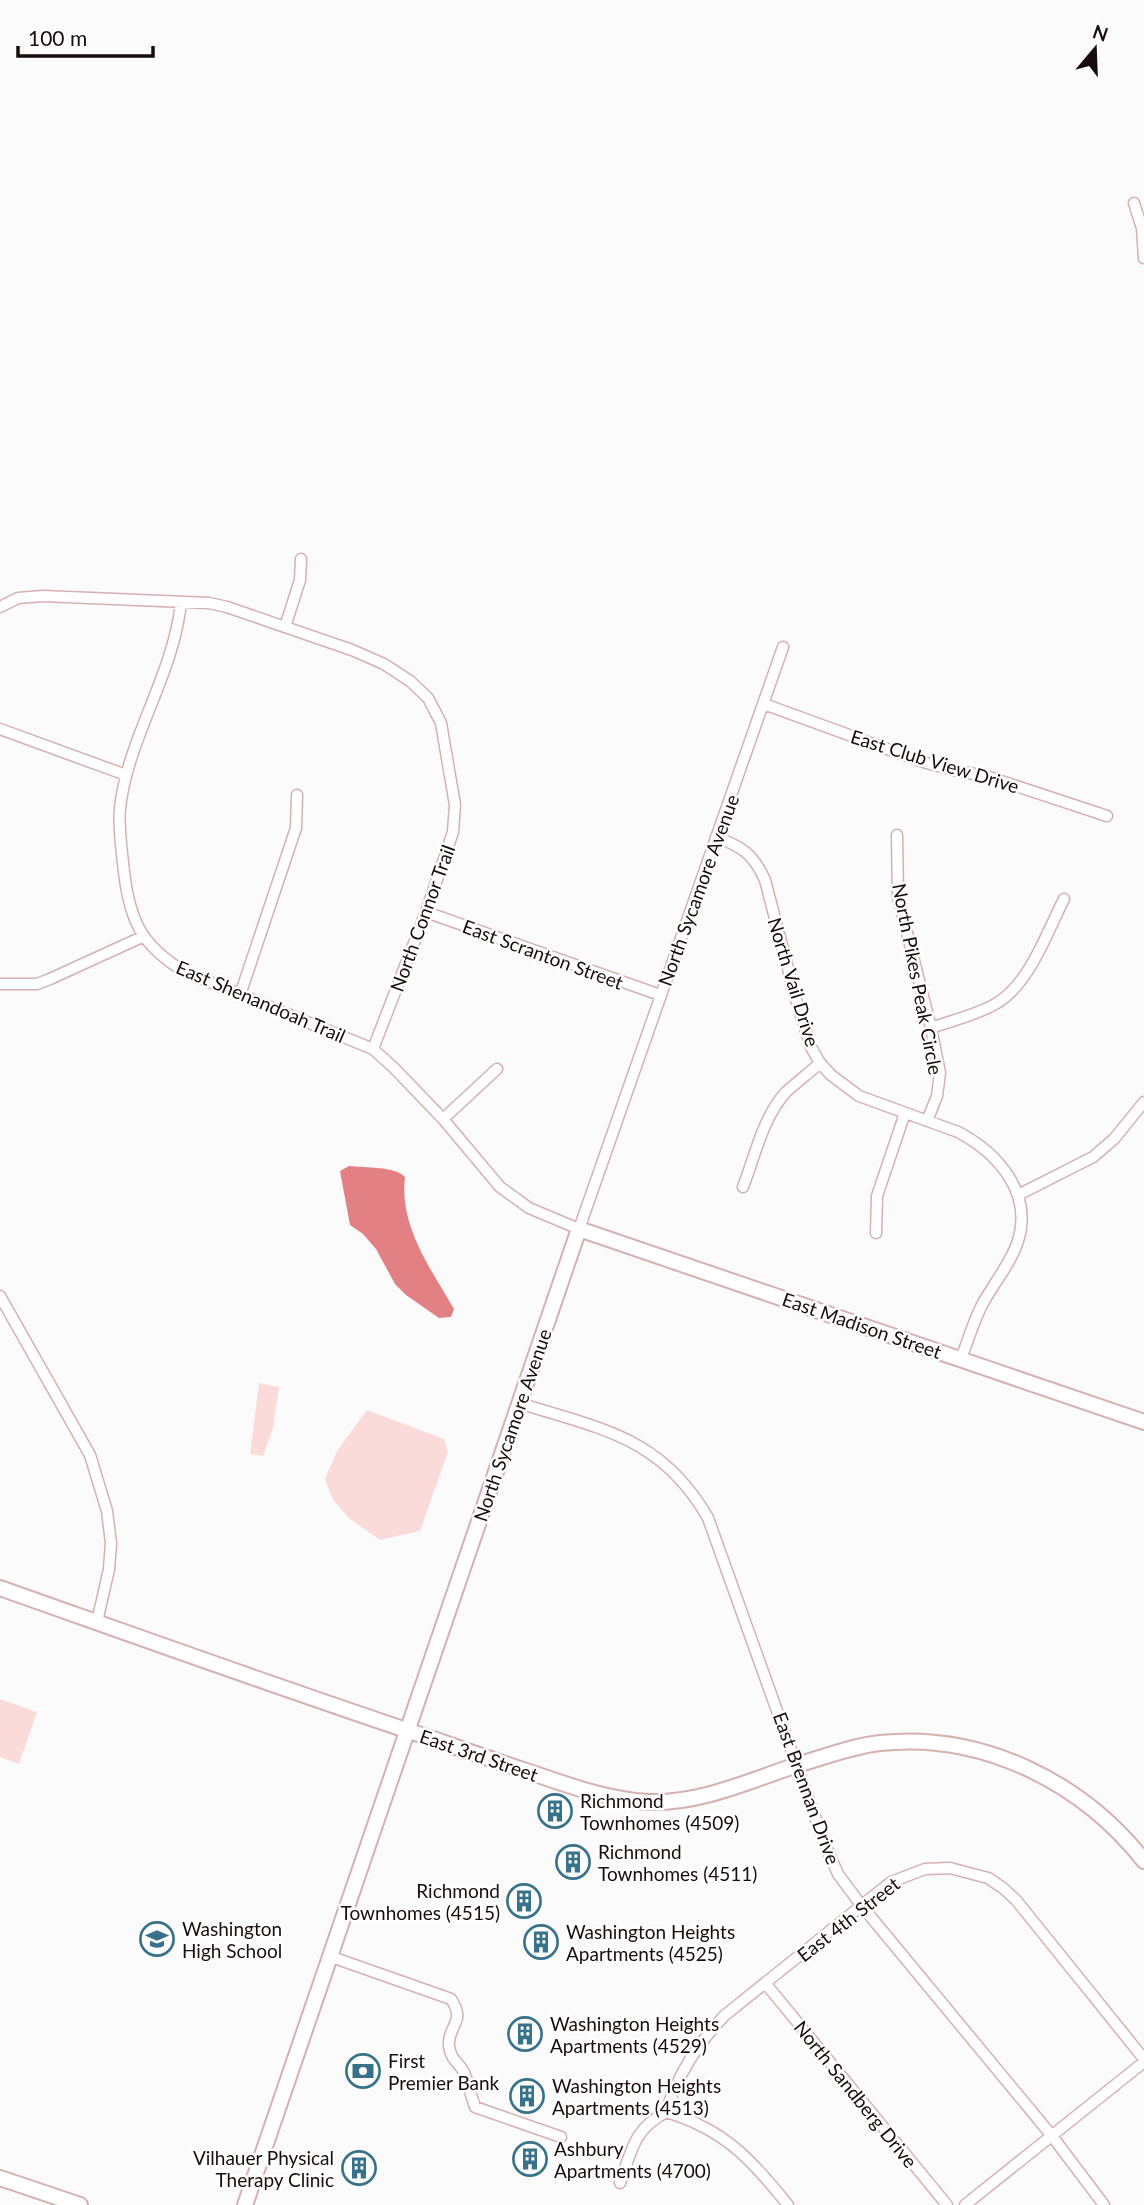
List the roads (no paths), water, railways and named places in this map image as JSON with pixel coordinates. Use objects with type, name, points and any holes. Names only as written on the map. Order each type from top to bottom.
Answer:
[{"type":"main road","name":"East Madison Street","points":[[579,1229],[1144,1422]]},
{"type":"main road","name":"North Sycamore Avenue","points":[[245,2205],[579,1229]]},
{"type":"main road","name":"East 3rd Street","points":[[0,1588],[408,1731],[615,1798],[649,1802],[678,1801],[703,1796],[798,1765],[880,1743],[952,1745],[1014,1762],[1049,1779],[1086,1802],[1143,1856]]},
{"type":"main road","points":[[0,2178],[80,2205]]},
{"type":"street","points":[[1134,203],[1142,228],[1144,258]]},
{"type":"street","points":[[285,627],[300,580],[301,559]]},
{"type":"street","name":"North Connor Trail","points":[[0,607],[27,596],[209,603],[352,650],[384,664],[410,681],[428,698],[441,723],[447,751],[455,817],[451,843],[373,1049]]},
{"type":"street","name":"East Shenandoah Trail","points":[[181,602],[177,628],[126,775],[120,810],[125,886],[142,937],[163,958],[185,972],[373,1049],[443,1119],[500,1187],[529,1208],[579,1229]]},
{"type":"street","name":"North Sycamore Avenue","points":[[579,1229],[783,647]]},
{"type":"street","name":"East Club View Drive","points":[[764,704],[923,762],[986,776],[1107,816]]},
{"type":"street","points":[[0,729],[126,775]]},
{"type":"street","points":[[240,995],[296,828],[297,795]]},
{"type":"street","name":"North Pikes Peak Circle","points":[[897,835],[898,897],[940,1073],[937,1096],[927,1121]]},
{"type":"street","name":"North Vail Drive","points":[[716,837],[747,852],[765,880],[802,1019],[820,1063],[859,1096],[958,1132],[984,1148],[1006,1170],[1018,1195],[1021,1231],[1017,1244],[981,1306],[961,1359]]},
{"type":"street","points":[[931,1028],[984,1010],[1014,989],[1026,974],[1064,899]]},
{"type":"street","name":"East Scranton Street","points":[[426,912],[660,995]]},
{"type":"street","points":[[0,984],[37,984],[142,937]]},
{"type":"street","points":[[743,1187],[766,1123],[775,1106],[820,1063]]},
{"type":"street","points":[[443,1119],[497,1069]]},
{"type":"street","points":[[1018,1195],[1093,1157],[1114,1139],[1144,1102]]},
{"type":"street","points":[[876,1233],[877,1196],[905,1113]]},
{"type":"street","points":[[0,1296],[90,1455],[107,1511],[111,1543],[109,1569],[97,1622]]},
{"type":"street","name":"East Brennan Drive","points":[[519,1403],[625,1437],[648,1450],[676,1473],[696,1495],[708,1518],[824,1842],[838,1874],[1052,2136],[1104,2205]]},
{"type":"street","name":"East 4th Street","points":[[666,2112],[677,2081],[689,2059],[724,2016],[891,1882],[925,1869],[950,1868],[988,1878],[1003,1888],[1030,1914],[1144,2060]]},
{"type":"street","points":[[329,1956],[452,1999],[458,2014],[449,2042],[451,2057],[465,2073],[475,2107],[561,2137]]},
{"type":"street","name":"North Sandberg Drive","points":[[766,1984],[947,2205]]},
{"type":"street","points":[[965,2205],[1144,2060]]},
{"type":"street","points":[[620,2183],[640,2132],[650,2121],[666,2112],[682,2117],[732,2143],[765,2176],[788,2205]]},
{"type":"place","name":"Richmond Townhomes (4509)","points":[[555,1811]]},
{"type":"place","name":"Richmond Townhomes (4511)","points":[[573,1862]]},
{"type":"place","name":"Richmond Townhomes (4515)","points":[[524,1901]]},
{"type":"place","name":"Washington High School","points":[[157,1939]]},
{"type":"place","name":"Washington Heights Apartments (4525)","points":[[541,1942]]},
{"type":"place","name":"Washington Heights Apartments (4529)","points":[[525,2034]]},
{"type":"place","name":"First Premier Bank","points":[[363,2071]]},
{"type":"place","name":"Washington Heights Apartments (4513)","points":[[527,2096]]},
{"type":"place","name":"Ashbury Apartments (4700)","points":[[530,2159]]},
{"type":"place","name":"Vilhauer Physical Therapy Clinic","points":[[359,2168]]}]
